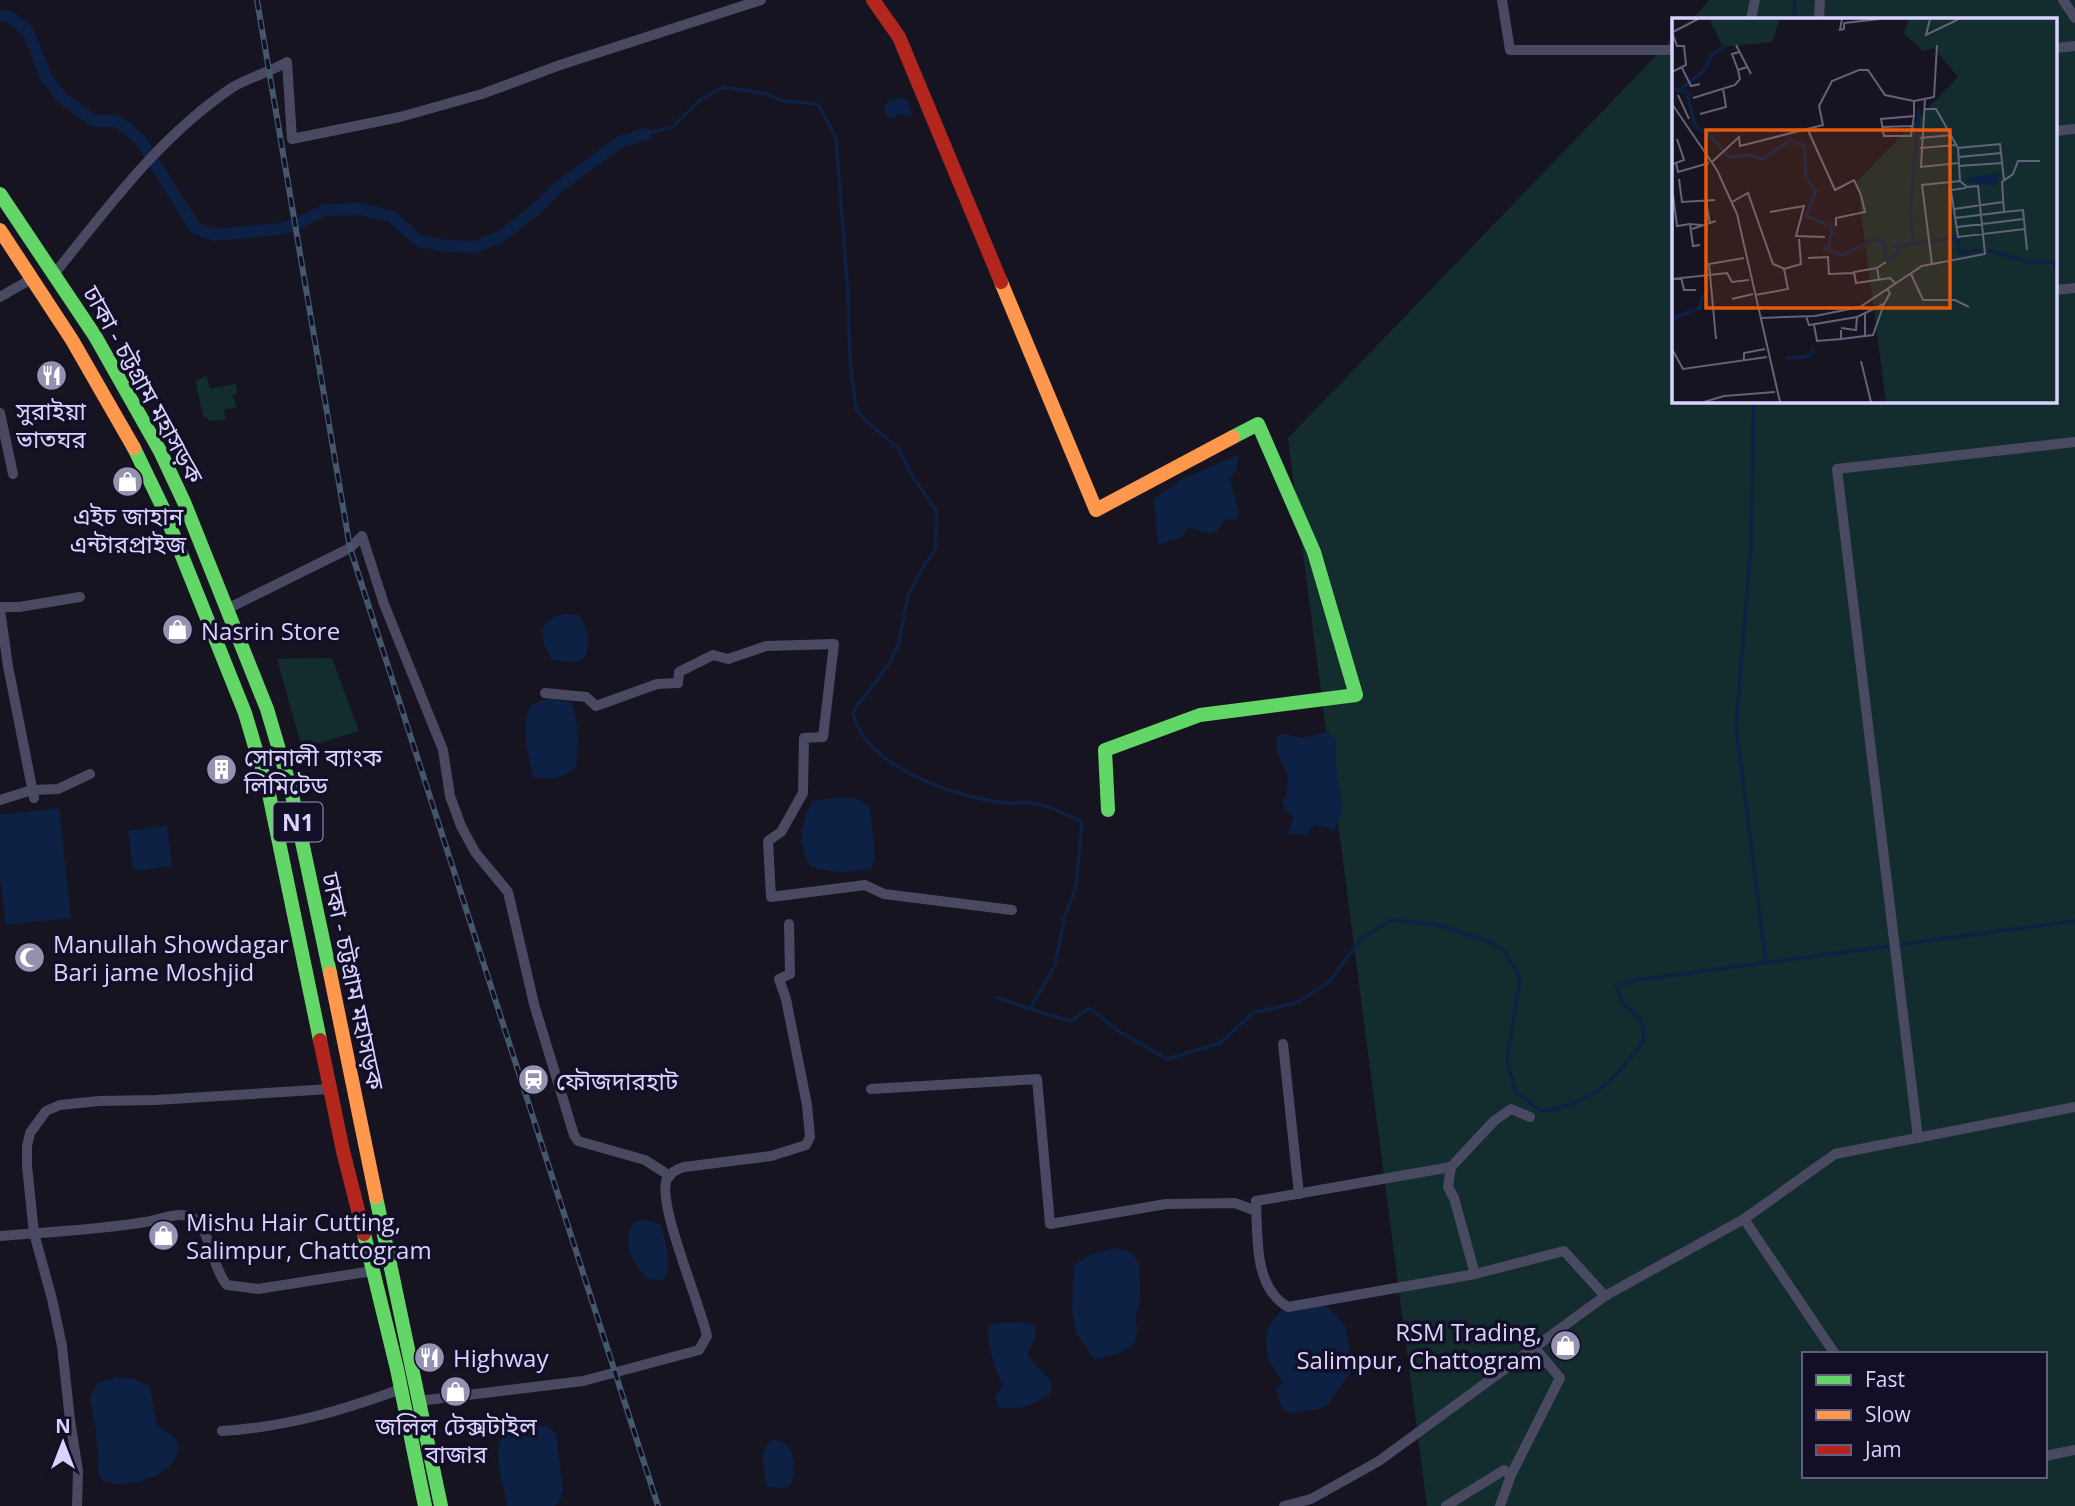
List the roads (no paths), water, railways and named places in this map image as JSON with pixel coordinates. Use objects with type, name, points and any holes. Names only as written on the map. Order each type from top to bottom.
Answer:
[{"type":"main road","points":[[873,0],[899,37],[1096,510],[1258,424],[1314,552],[1356,695],[1200,715],[1105,750],[1108,810]]},
{"type":"main road","name":"ঢাকা - চট্টগ্রাম মহাসড়ক","points":[[0,194],[94,336],[160,451],[184,502],[267,709],[291,790],[441,1506]]},
{"type":"main road","name":"ঢাকা - চট্টগ্রাম মহাসড়ক","points":[[0,230],[79,352],[138,455],[162,506],[245,713],[269,794],[330,1089],[401,1389],[425,1506]]},
{"type":"main road","points":[[291,790],[294,845],[324,1020],[326,1064]]},
{"type":"street","points":[[55,274],[141,167],[176,132],[235,86],[287,62],[292,139],[400,117],[482,94],[560,65],[761,0]]},
{"type":"street","points":[[1502,0],[1510,50],[1672,50]]},
{"type":"street","points":[[1751,18],[1755,0]]},
{"type":"street","points":[[1819,18],[1820,0]]},
{"type":"street","points":[[2063,0],[2075,18]]},
{"type":"street","points":[[0,298],[33,278]]},
{"type":"street","points":[[0,413],[13,474]]},
{"type":"street","points":[[1918,1138],[1837,469],[2075,442]]},
{"type":"street","points":[[227,609],[350,548],[362,536],[389,615],[443,750],[450,796],[461,826],[475,852],[508,892],[534,1004],[574,1135],[578,1141],[645,1160],[670,1176]]},
{"type":"street","points":[[33,794],[8,666],[0,609],[80,597]]},
{"type":"street","points":[[544,692],[586,696],[596,706],[657,684],[678,683],[679,672],[713,655],[728,659],[766,646],[834,644],[823,737],[804,738],[803,793],[781,832],[768,841],[771,897],[865,885],[884,894],[1012,910]]},
{"type":"street","points":[[0,800],[58,789],[90,774]]},
{"type":"street","points":[[418,1401],[583,1381],[699,1350],[707,1336],[671,1222],[665,1196],[666,1180],[674,1170],[700,1163],[771,1156],[792,1150],[806,1145],[810,1137],[807,1105],[789,1012],[779,979],[790,974],[789,925]]},
{"type":"street","points":[[1283,1044],[1299,1194]]},
{"type":"street","points":[[872,1089],[1037,1079],[1050,1224],[1166,1204],[1235,1203],[1256,1211]]},
{"type":"street","points":[[77,1506],[78,1471],[62,1346],[34,1233],[27,1146],[30,1133],[46,1111],[60,1105],[330,1089]]},
{"type":"street","points":[[1284,1506],[1311,1499],[1379,1461],[1605,1296],[1744,1219],[1835,1154],[2075,1107]]},
{"type":"street","points":[[1475,1275],[1454,1198],[1448,1187],[1451,1167],[1494,1121],[1511,1109],[1530,1117]]},
{"type":"street","points":[[1451,1167],[1256,1201],[1260,1269],[1277,1301],[1288,1307],[1475,1275],[1564,1251],[1605,1296]]},
{"type":"street","points":[[0,1236],[147,1222],[184,1215],[194,1219],[202,1230],[220,1277],[227,1285],[258,1289],[372,1271]]},
{"type":"street","points":[[1744,1219],[1834,1352]]},
{"type":"street","points":[[1500,1506],[1511,1475],[1560,1378],[1534,1347]]},
{"type":"street","points":[[222,1431],[291,1423],[348,1409],[401,1389]]},
{"type":"street","points":[[2047,1456],[2075,1450]]},
{"type":"street","points":[[1446,1506],[1504,1470],[1511,1475]]},
{"type":"water","points":[[899,98],[907,99],[912,112],[910,117],[899,114],[892,119],[883,109],[887,102]]},
{"type":"water","points":[[1237,455],[1237,468],[1230,479],[1239,514],[1235,520],[1224,519],[1218,530],[1210,534],[1189,527],[1182,537],[1158,545],[1154,498],[1181,480]]},
{"type":"water","points":[[570,614],[579,615],[586,630],[586,656],[576,662],[552,660],[544,643],[543,629],[551,619]]},
{"type":"water","points":[[549,698],[571,702],[577,726],[576,768],[556,777],[533,777],[525,731],[527,714],[531,705]]},
{"type":"water","points":[[1328,732],[1336,739],[1336,768],[1342,798],[1339,820],[1334,830],[1314,824],[1306,835],[1287,834],[1294,818],[1285,809],[1282,798],[1286,798],[1288,776],[1276,750],[1277,736],[1283,734],[1302,738]]},
{"type":"water","points":[[854,798],[870,806],[875,856],[872,868],[849,872],[810,866],[803,849],[801,834],[805,818],[813,801]]},
{"type":"water","points":[[59,808],[71,918],[6,925],[0,877],[0,815]]},
{"type":"water","points":[[167,826],[172,866],[133,871],[128,831]]},
{"type":"water","points":[[643,1220],[661,1225],[668,1260],[663,1280],[648,1279],[638,1268],[630,1252],[630,1228],[635,1222]]},
{"type":"water","points":[[1114,1248],[1132,1252],[1139,1265],[1140,1301],[1135,1317],[1138,1330],[1134,1344],[1121,1352],[1095,1360],[1077,1335],[1072,1310],[1074,1265],[1091,1255]]},
{"type":"water","points":[[1326,1305],[1346,1327],[1352,1371],[1328,1404],[1319,1409],[1290,1413],[1283,1409],[1275,1389],[1283,1383],[1268,1359],[1268,1327],[1283,1308]]},
{"type":"water","points":[[1021,1322],[1035,1325],[1036,1338],[1027,1355],[1050,1380],[1052,1392],[1027,1406],[999,1408],[995,1396],[1003,1386],[992,1357],[988,1326]]},
{"type":"water","points":[[116,1377],[135,1379],[150,1387],[157,1425],[171,1434],[177,1442],[177,1454],[163,1471],[151,1478],[124,1484],[102,1481],[99,1475],[90,1397],[97,1384]]},
{"type":"water","points":[[523,1426],[547,1426],[556,1433],[563,1490],[561,1499],[555,1506],[507,1506],[499,1466],[499,1446],[507,1430]]},
{"type":"water","points":[[772,1440],[786,1444],[792,1454],[792,1482],[786,1488],[768,1487],[766,1481],[764,1455]]},
{"type":"waterway","points":[[1794,18],[1795,0]]},
{"type":"waterway","points":[[0,15],[10,17],[28,31],[46,77],[62,98],[94,121],[115,121],[126,127],[141,141],[195,228],[215,235],[279,229],[325,210],[360,209],[391,216],[419,241],[475,247],[500,237],[534,211],[557,188],[620,142],[646,134]]},
{"type":"waterway","points":[[646,134],[672,127],[700,100],[723,87],[767,94],[783,101],[818,104],[836,137],[848,294],[850,360],[856,409],[898,448],[913,477],[937,512],[935,550],[908,596],[899,642],[890,663],[853,711],[860,731],[874,748],[914,776],[985,800],[1043,805],[1082,822],[1076,886],[1065,916],[1055,965],[1030,1009]]},
{"type":"waterway","points":[[1754,402],[1751,545],[1736,727],[1766,962]]},
{"type":"waterway","points":[[997,997],[1071,1021],[1089,1008],[1118,1031],[1167,1059],[1220,1043],[1253,1013],[1298,1002],[1330,981],[1361,939],[1391,920],[1438,925],[1487,941],[1505,951],[1520,979],[1507,1060],[1516,1092],[1541,1111],[1575,1103],[1601,1088],[1623,1067],[1644,1040],[1642,1021],[1622,1002],[1616,986],[1636,980],[2075,921]]},
{"type":"railway","points":[[257,0],[350,548],[658,1506]]},
{"type":"place","name":"সুরাইয়া ভাতঘর","points":[[51,376]]},
{"type":"place","name":"এইচ জাহান এন্টারপ্রাইজ","points":[[128,481]]},
{"type":"place","name":"Nasrin Store","points":[[178,630]]},
{"type":"place","name":"সোনালী ব্যাংক লিমিটেড","points":[[221,770]]},
{"type":"place","name":"Manullah Showdagar Bari jame Moshjid","points":[[30,957]]},
{"type":"place","name":"ফৌজদারহাট","points":[[533,1080]]},
{"type":"place","name":"Mishu Hair Cutting, Salimpur, Chattogram","points":[[163,1235]]},
{"type":"place","name":"RSM Trading, Salimpur, Chattogram","points":[[1565,1345]]},
{"type":"place","name":"Highway","points":[[430,1357]]},
{"type":"place","name":"জলিল টেক্সটাইল বাজার","points":[[456,1391]]}]
